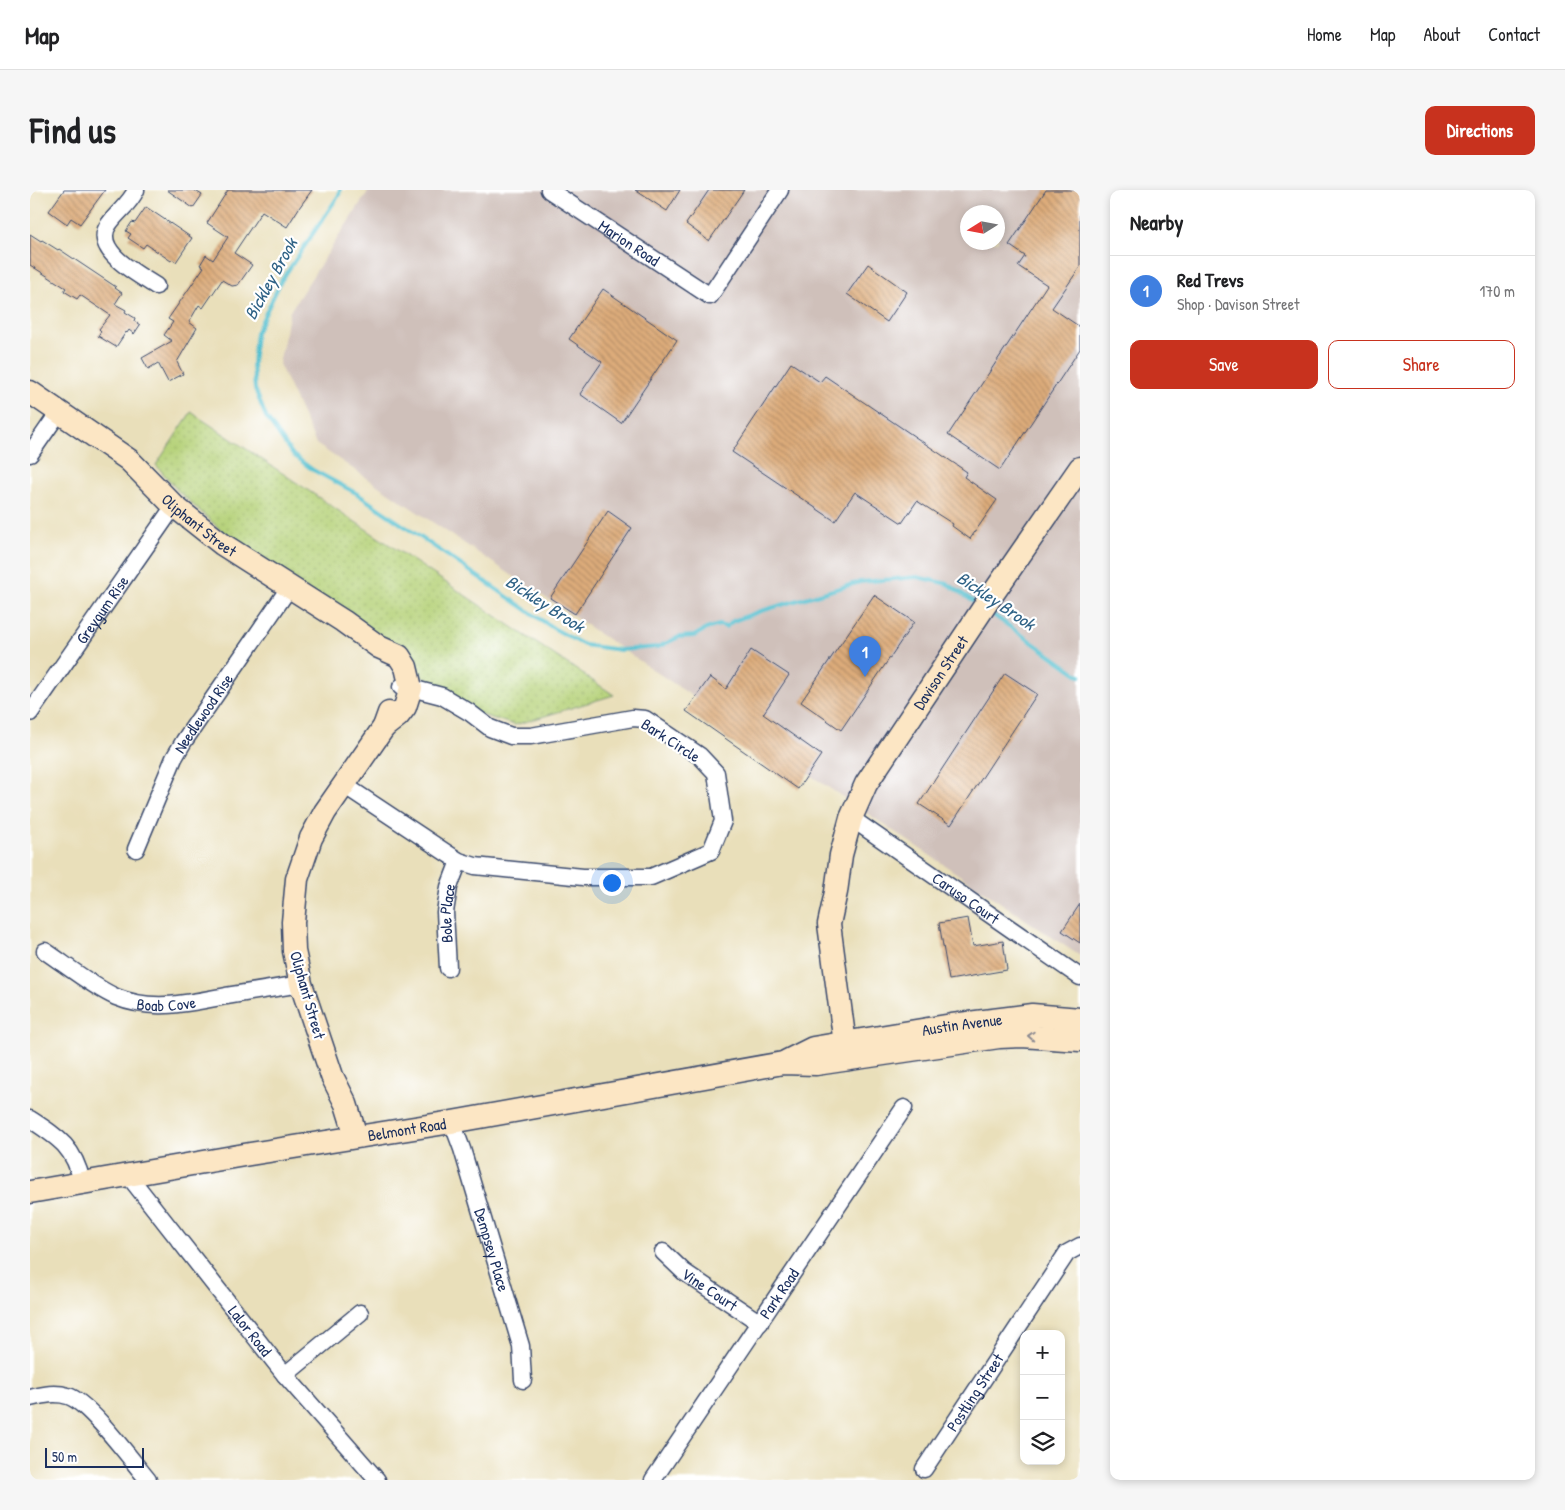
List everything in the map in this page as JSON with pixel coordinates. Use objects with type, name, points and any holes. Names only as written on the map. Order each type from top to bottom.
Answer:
[{"type":"main road","name":"Oliphant Street","points":[[30,392],[129,460],[174,506],[222,544],[343,621],[379,647],[399,656],[406,666],[405,707],[398,716],[384,727],[325,812],[311,838],[297,880],[293,922],[294,951],[302,984],[332,1076],[333,1104],[346,1138]]},
{"type":"main road","name":"Davison Street","points":[[855,1049],[850,983],[836,892],[840,855],[851,818],[866,784],[973,623],[1080,468]]},
{"type":"main road","name":"Austin Avenue","points":[[855,1049],[960,1024],[1032,1015],[1080,1019]]},
{"type":"main road","name":"Austin Avenue","points":[[855,1049],[1022,1036],[1080,1040]]},
{"type":"main road","name":"Belmont Road","points":[[30,1192],[346,1138],[452,1122],[783,1063],[813,1048],[855,1049]]},
{"type":"street","points":[[136,190],[131,200],[108,225],[105,235],[108,248],[117,260],[156,286]]},
{"type":"street","name":"Marion Road","points":[[550,190],[710,296],[780,190]]},
{"type":"street","points":[[30,454],[59,412]]},
{"type":"street","name":"Greygum Rise","points":[[30,713],[174,506]]},
{"type":"street","name":"Needlewood Rise","points":[[136,849],[174,758],[184,741],[290,588]]},
{"type":"street","name":"Bark Circle","points":[[344,785],[445,852],[460,861],[475,866],[583,877],[651,877],[711,851],[723,821],[716,773],[700,756],[645,719],[633,718],[532,736],[510,736],[490,728],[469,712],[442,696],[405,687]]},
{"type":"street","name":"Caruso Court","points":[[851,818],[1080,977]]},
{"type":"street","name":"Bole Place","points":[[448,968],[445,912],[450,887],[460,861]]},
{"type":"street","name":"Boab Cove","points":[[45,951],[101,989],[136,1004],[155,1006],[176,1005],[302,984]]},
{"type":"street","name":"Park Road","points":[[653,1480],[904,1108]]},
{"type":"street","points":[[30,1119],[63,1142],[72,1154],[79,1169],[82,1182]]},
{"type":"street","name":"Dempsey Place","points":[[452,1122],[462,1148],[521,1346],[522,1380]]},
{"type":"street","name":"Lalor Road","points":[[128,1175],[285,1375],[377,1480]]},
{"type":"street","name":"Postling Street","points":[[924,1469],[1066,1254],[1080,1246]]},
{"type":"street","name":"Vine Court","points":[[662,1252],[684,1272],[760,1323]]},
{"type":"street","points":[[285,1375],[360,1313]]},
{"type":"street","points":[[30,1398],[52,1394],[70,1396],[86,1407],[148,1480]]},
{"type":"shaded area","points":[[369,190],[1080,190],[1080,956],[316,444],[279,364],[290,311]]},
{"type":"green space","points":[[191,412],[614,695],[515,725],[469,711],[234,542],[179,492],[156,465]]},
{"type":"building","points":[[64,190],[105,190],[80,224],[71,218],[67,224],[49,211]]},
{"type":"building","points":[[167,190],[194,190],[202,195],[193,208]]},
{"type":"building","points":[[228,190],[312,190],[287,227],[262,211],[234,253],[252,265],[238,285],[232,286],[222,280],[203,308],[199,305],[189,322],[197,328],[177,362],[183,374],[168,382],[158,363],[148,369],[142,358],[172,341],[164,335],[173,322],[168,319],[204,267],[200,265],[206,255],[213,260],[228,237],[207,223]]},
{"type":"building","points":[[635,190],[680,190],[667,211]]},
{"type":"building","points":[[709,190],[744,190],[709,241],[686,224]]},
{"type":"building","points":[[1046,190],[1080,190],[1080,267],[1052,308],[1080,327],[1080,349],[1000,470],[948,435],[1047,285],[1018,266],[1025,256],[1009,245]]},
{"type":"building","points":[[146,207],[192,238],[176,262],[172,259],[171,261],[146,244],[143,248],[128,238],[131,234],[126,231],[132,222],[135,223]]},
{"type":"building","points":[[30,234],[59,249],[116,287],[122,293],[115,304],[126,310],[125,312],[135,318],[134,321],[140,325],[134,334],[129,330],[126,332],[116,347],[98,336],[101,331],[99,329],[110,315],[80,295],[77,299],[64,291],[66,288],[30,265]]},
{"type":"building","points":[[868,264],[907,292],[887,322],[847,294]]},
{"type":"building","points":[[603,289],[677,340],[621,423],[580,394],[602,362],[569,339]]},
{"type":"building","points":[[791,363],[820,382],[825,376],[967,472],[964,477],[997,500],[970,539],[952,526],[953,524],[917,501],[902,523],[855,492],[835,521],[732,452]]},
{"type":"building","points":[[608,511],[632,528],[575,614],[550,598]]},
{"type":"building","points":[[874,595],[914,622],[841,730],[801,702]]},
{"type":"building","points":[[751,650],[789,675],[763,714],[821,755],[798,789],[686,711],[710,677],[726,689]]},
{"type":"building","points":[[1005,673],[1037,694],[951,825],[919,804]]},
{"type":"building","points":[[1080,904],[1080,943],[1062,931]]},
{"type":"building","points":[[968,918],[973,946],[1003,941],[1007,970],[949,980],[939,923]]},
{"type":"waterway","name":"Bickley Brook","points":[[340,190],[339,195],[281,281],[256,333],[253,365],[255,389],[266,417],[293,455],[313,470],[356,493],[553,628],[584,645],[620,650],[658,647],[679,637],[694,636],[706,629],[719,625],[726,627],[733,621],[761,611],[860,582],[917,577],[948,584],[977,604]]},
{"type":"waterway","name":"Bickley Brook","points":[[989,612],[1080,676]]},
{"type":"place","name":"Red Trevs","points":[[865,677]]}]
